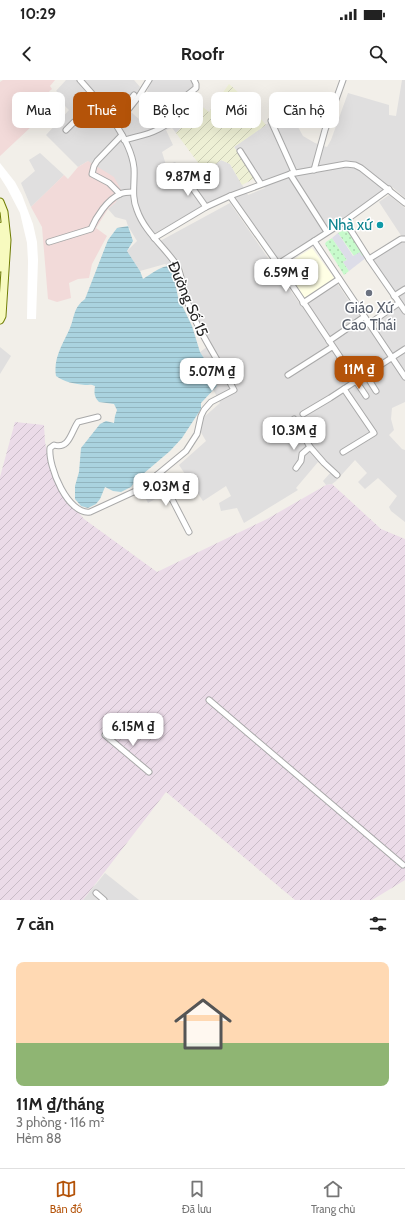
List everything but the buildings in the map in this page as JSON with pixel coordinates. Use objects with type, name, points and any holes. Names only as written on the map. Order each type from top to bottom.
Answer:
[{"type":"main road","points":[[0,202],[4,212],[7,240],[2,316],[0,320]]},
{"type":"main road","points":[[0,216],[2,241],[0,278]]},
{"type":"street","name":"Đường Số 15","points":[[80,80],[91,92]]},
{"type":"street","points":[[131,106],[149,80]]},
{"type":"street","points":[[124,140],[147,135],[162,129],[176,118],[177,116],[172,108],[196,88],[194,80]]},
{"type":"street","points":[[314,170],[325,130],[343,80]]},
{"type":"street","points":[[131,99],[134,95]]},
{"type":"street","points":[[66,130],[73,123]]},
{"type":"street","name":"Đường Số 15","points":[[98,417],[78,422],[64,445],[54,445],[50,448],[52,466],[60,487],[76,508],[82,512],[90,512],[140,489],[186,451],[196,434],[201,416],[207,406],[211,402],[234,390],[198,326],[187,300],[178,267],[154,238],[137,212],[134,205],[134,169],[132,160],[118,128]]},
{"type":"street","points":[[274,128],[292,173],[327,232]]},
{"type":"street","points":[[120,194],[109,183],[92,174],[97,161],[122,135]]},
{"type":"street","points":[[240,151],[260,184]]},
{"type":"street","points":[[154,238],[206,207],[260,184],[292,173],[346,164],[355,165],[361,168],[405,203]]},
{"type":"street","points":[[184,176],[206,207]]},
{"type":"street","points":[[278,264],[344,221],[389,189]]},
{"type":"street","points":[[49,242],[91,229],[98,215],[106,206],[120,194],[133,192]]},
{"type":"street","points":[[230,196],[278,264],[366,396]]},
{"type":"street","points":[[344,221],[405,311]]},
{"type":"street","points":[[369,259],[401,239],[405,239]]},
{"type":"street","points":[[314,241],[405,377]]},
{"type":"street","points":[[303,303],[338,278]]},
{"type":"street","points":[[394,296],[405,289]]},
{"type":"street","points":[[369,324],[399,302]]},
{"type":"street","points":[[329,342],[364,317]]},
{"type":"street","points":[[288,375],[332,347]]},
{"type":"street","points":[[303,414],[344,390],[405,349]]},
{"type":"street","points":[[366,375],[376,391]]},
{"type":"street","points":[[343,452],[374,433],[344,390]]},
{"type":"street","points":[[294,419],[310,447],[337,475]]},
{"type":"street","points":[[296,468],[301,461],[302,454],[310,447]]},
{"type":"street","points":[[157,475],[173,501],[189,532]]},
{"type":"street","points":[[209,700],[403,865]]},
{"type":"street","points":[[106,735],[149,772]]},
{"type":"street","points":[[96,893],[104,900]]},
{"type":"shaded area","points":[[3,80],[55,80],[50,86],[52,89],[49,92],[12,92],[12,128],[30,128],[0,156],[0,82]]},
{"type":"shaded area","points":[[66,80],[134,80],[140,87],[131,102],[131,92],[73,92],[73,128],[131,128],[131,112],[139,119],[139,128],[172,128],[166,130],[173,145],[162,152],[166,165],[175,162],[186,175],[193,180],[221,160],[230,164],[248,195],[265,188],[234,147],[269,122],[269,128],[299,128],[303,136],[315,143],[327,147],[335,128],[339,128],[339,118],[348,93],[389,105],[389,115],[396,116],[402,80],[405,80],[405,198],[391,186],[277,262],[238,204],[228,193],[150,236],[174,264],[171,268],[165,264],[140,271],[127,251],[137,241],[126,220],[115,217],[108,209],[116,202],[88,161],[78,167],[46,135],[52,128],[65,128],[65,114],[69,110],[65,106],[65,92],[56,91]]},
{"type":"shaded area","points":[[152,80],[199,80],[193,92],[147,91]]},
{"type":"shaded area","points":[[229,84],[238,92],[223,92]]},
{"type":"shaded area","points":[[203,107],[209,112],[211,109],[211,128],[261,128],[261,119],[266,125],[234,147],[257,177],[242,185],[230,164],[221,160],[205,172],[176,133],[181,128],[203,128]]},
{"type":"shaded area","points":[[172,128],[181,128],[176,133]]},
{"type":"shaded area","points":[[40,153],[64,175],[31,207],[21,183],[35,171],[29,160]]},
{"type":"shaded area","points":[[88,161],[114,177],[121,190],[116,202],[108,209],[96,228],[107,236],[92,264],[89,278],[78,279],[69,283],[71,298],[57,302],[48,299],[42,227],[31,207],[64,175],[68,179],[78,167]]},
{"type":"shaded area","points":[[389,195],[405,208],[405,402],[392,408],[391,419],[394,430],[389,435],[402,449],[405,450],[405,522],[391,511],[389,507],[397,496],[378,478],[365,489],[358,482],[367,473],[355,460],[336,481],[332,484],[326,485],[323,481],[331,472],[318,462],[296,488],[298,490],[244,523],[237,508],[221,511],[219,503],[231,496],[226,486],[203,501],[179,465],[206,441],[196,424],[220,403],[213,389],[217,386],[209,366],[200,352],[211,344],[190,303],[183,269],[160,241],[230,203],[302,307],[337,283],[368,329],[402,304],[372,260],[404,240],[379,202]]},
{"type":"shaded area","points":[[338,233],[353,256],[360,252],[362,256],[365,254],[367,257],[349,271],[343,262],[347,260],[332,238]]},
{"type":"shaded area","points":[[312,248],[335,279],[301,300],[280,268]]},
{"type":"shaded area","points":[[0,347],[11,356],[0,374]]},
{"type":"shaded area","points":[[15,422],[44,425],[45,442],[50,468],[58,485],[77,511],[84,519],[157,572],[267,519],[326,485],[332,484],[381,529],[405,539],[405,880],[372,900],[295,900],[166,792],[83,900],[0,900],[0,477]]},
{"type":"shaded area","points":[[149,483],[157,498],[148,503],[141,489]]},
{"type":"shaded area","points":[[105,873],[139,900],[83,900]]},
{"type":"green space","points":[[347,228],[365,254],[362,256],[354,256],[338,233]]},
{"type":"green space","points":[[332,238],[347,260],[343,262],[349,271],[344,275],[325,244]]},
{"type":"water","points":[[128,226],[133,241],[127,251],[140,271],[143,279],[167,266],[173,273],[178,297],[192,326],[200,352],[209,366],[217,386],[201,403],[201,409],[182,438],[170,451],[136,480],[131,487],[121,492],[113,491],[105,487],[96,504],[88,508],[81,506],[75,499],[75,486],[79,472],[81,448],[100,424],[106,421],[114,423],[117,410],[114,404],[99,402],[94,391],[95,386],[81,385],[62,380],[56,376],[55,369],[59,351],[70,328],[76,309],[85,299],[108,240],[117,228]]},
{"type":"pier","points":[[0,163],[15,182],[22,195],[33,224],[37,242],[38,260],[36,319],[27,319],[27,243],[20,213],[0,177]]},
{"type":"place","name":"Nhà xứ","points":[[380,225]]},
{"type":"place","name":"Giáo Xứ Cao Thái","points":[[369,293]]}]
